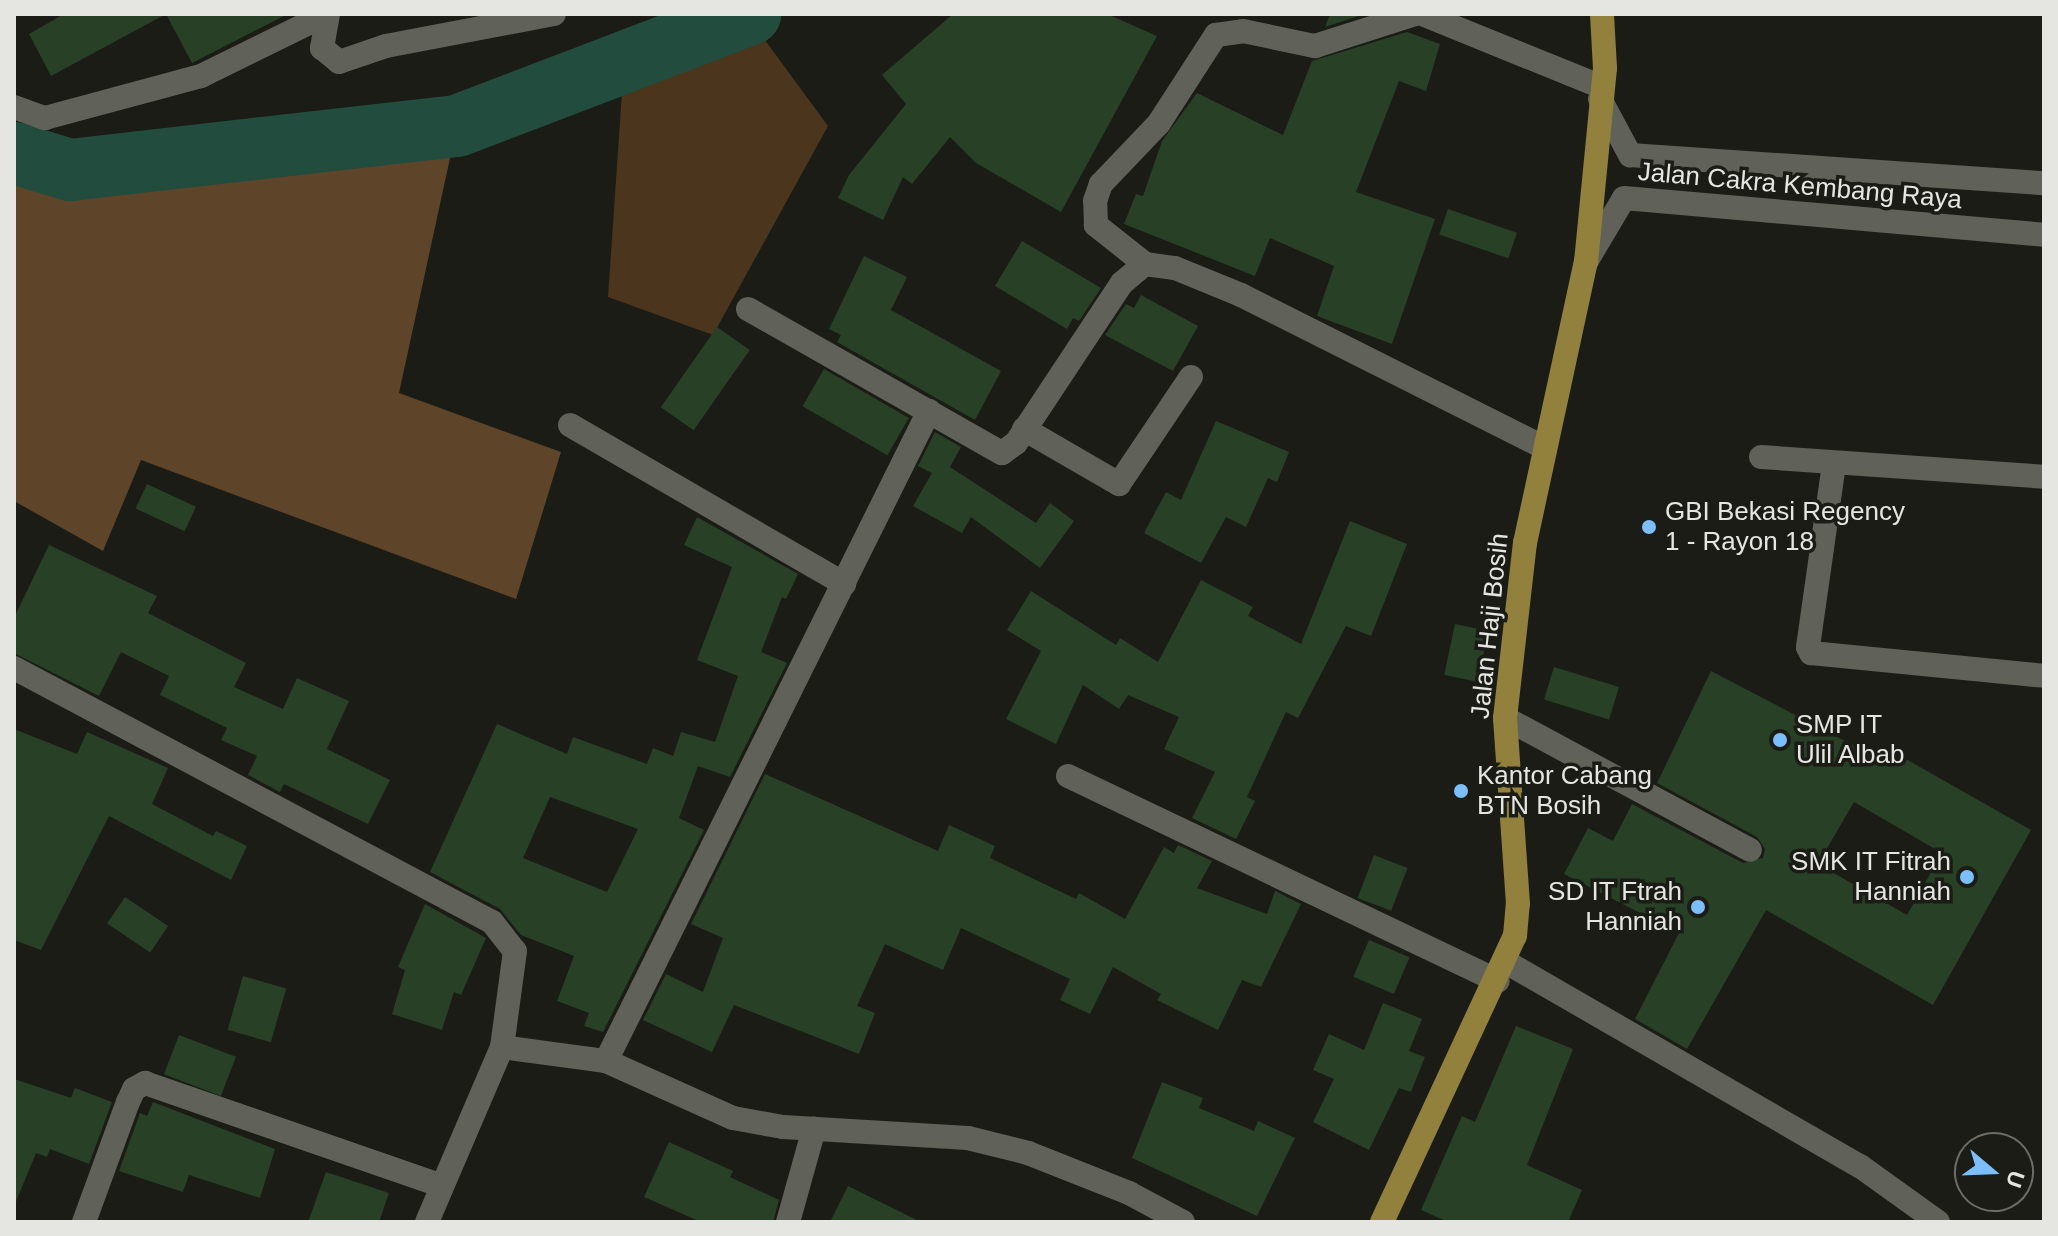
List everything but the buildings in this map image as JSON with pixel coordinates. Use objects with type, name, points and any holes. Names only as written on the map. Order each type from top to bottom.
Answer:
[{"type":"main road","name":"Jalan Haji Bosih","points":[[1382,1222],[1502,971],[1518,904],[1505,718],[1525,543],[1586,262],[1601,93],[1602,14]]},
{"type":"street","points":[[327,14],[322,48],[339,62],[386,46],[504,19],[554,14]]},
{"type":"street","points":[[14,107],[45,118],[201,76],[327,14]]},
{"type":"street","points":[[1415,14],[1315,46],[1243,31],[1216,35],[1159,123],[1101,184],[1095,201],[1096,225],[1145,264],[1175,268],[1241,295],[1545,448]]},
{"type":"street","points":[[1422,14],[1601,93]]},
{"type":"street","name":"Jalan Cakra Kembang Raya","points":[[1601,93],[1630,155],[2044,183]]},
{"type":"street","points":[[1624,198],[1630,155]]},
{"type":"street","name":"Jalan Cakra Kembang Raya","points":[[1586,262],[1624,198],[2044,235]]},
{"type":"street","points":[[748,309],[1002,453],[1024,429],[1122,283],[1145,264]]},
{"type":"street","points":[[1024,429],[1119,484],[1191,377]]},
{"type":"street","points":[[606,1061],[929,411]]},
{"type":"street","points":[[570,425],[844,584]]},
{"type":"street","points":[[1761,457],[2044,477]]},
{"type":"street","points":[[1834,464],[1810,651],[2044,676]]},
{"type":"street","points":[[14,668],[492,922],[515,951],[502,1047],[439,1185],[427,1222]]},
{"type":"street","points":[[1505,718],[1750,850]]},
{"type":"street","points":[[1068,776],[1502,971],[1860,1166],[1938,1222]]},
{"type":"street","points":[[502,1047],[606,1061],[733,1118],[814,1129],[968,1138],[1071,1170],[1183,1222]]},
{"type":"street","points":[[84,1222],[128,1102],[134,1089],[145,1083],[439,1185]]},
{"type":"street","points":[[788,1222],[814,1129]]},
{"type":"shaded area","points":[[748,17],[828,126],[713,335],[608,297],[624,63]]},
{"type":"shaded area","points":[[457,126],[399,393],[561,452],[516,599],[141,460],[103,551],[14,501],[14,153],[70,170]]},
{"type":"waterway","points":[[14,153],[70,170],[457,126],[750,14]]},
{"type":"place","name":"GBI Bekasi Regency 1 - Rayon 18","points":[[1649,527]]},
{"type":"place","name":"SMP IT Ulil Albab","points":[[1780,740]]},
{"type":"place","name":"Kantor Cabang BTN Bosih","points":[[1461,791]]},
{"type":"place","name":"SMK IT Fitrah Hanniah","points":[[1967,877]]},
{"type":"place","name":"SD IT Ftrah Hanniah","points":[[1698,907]]}]
